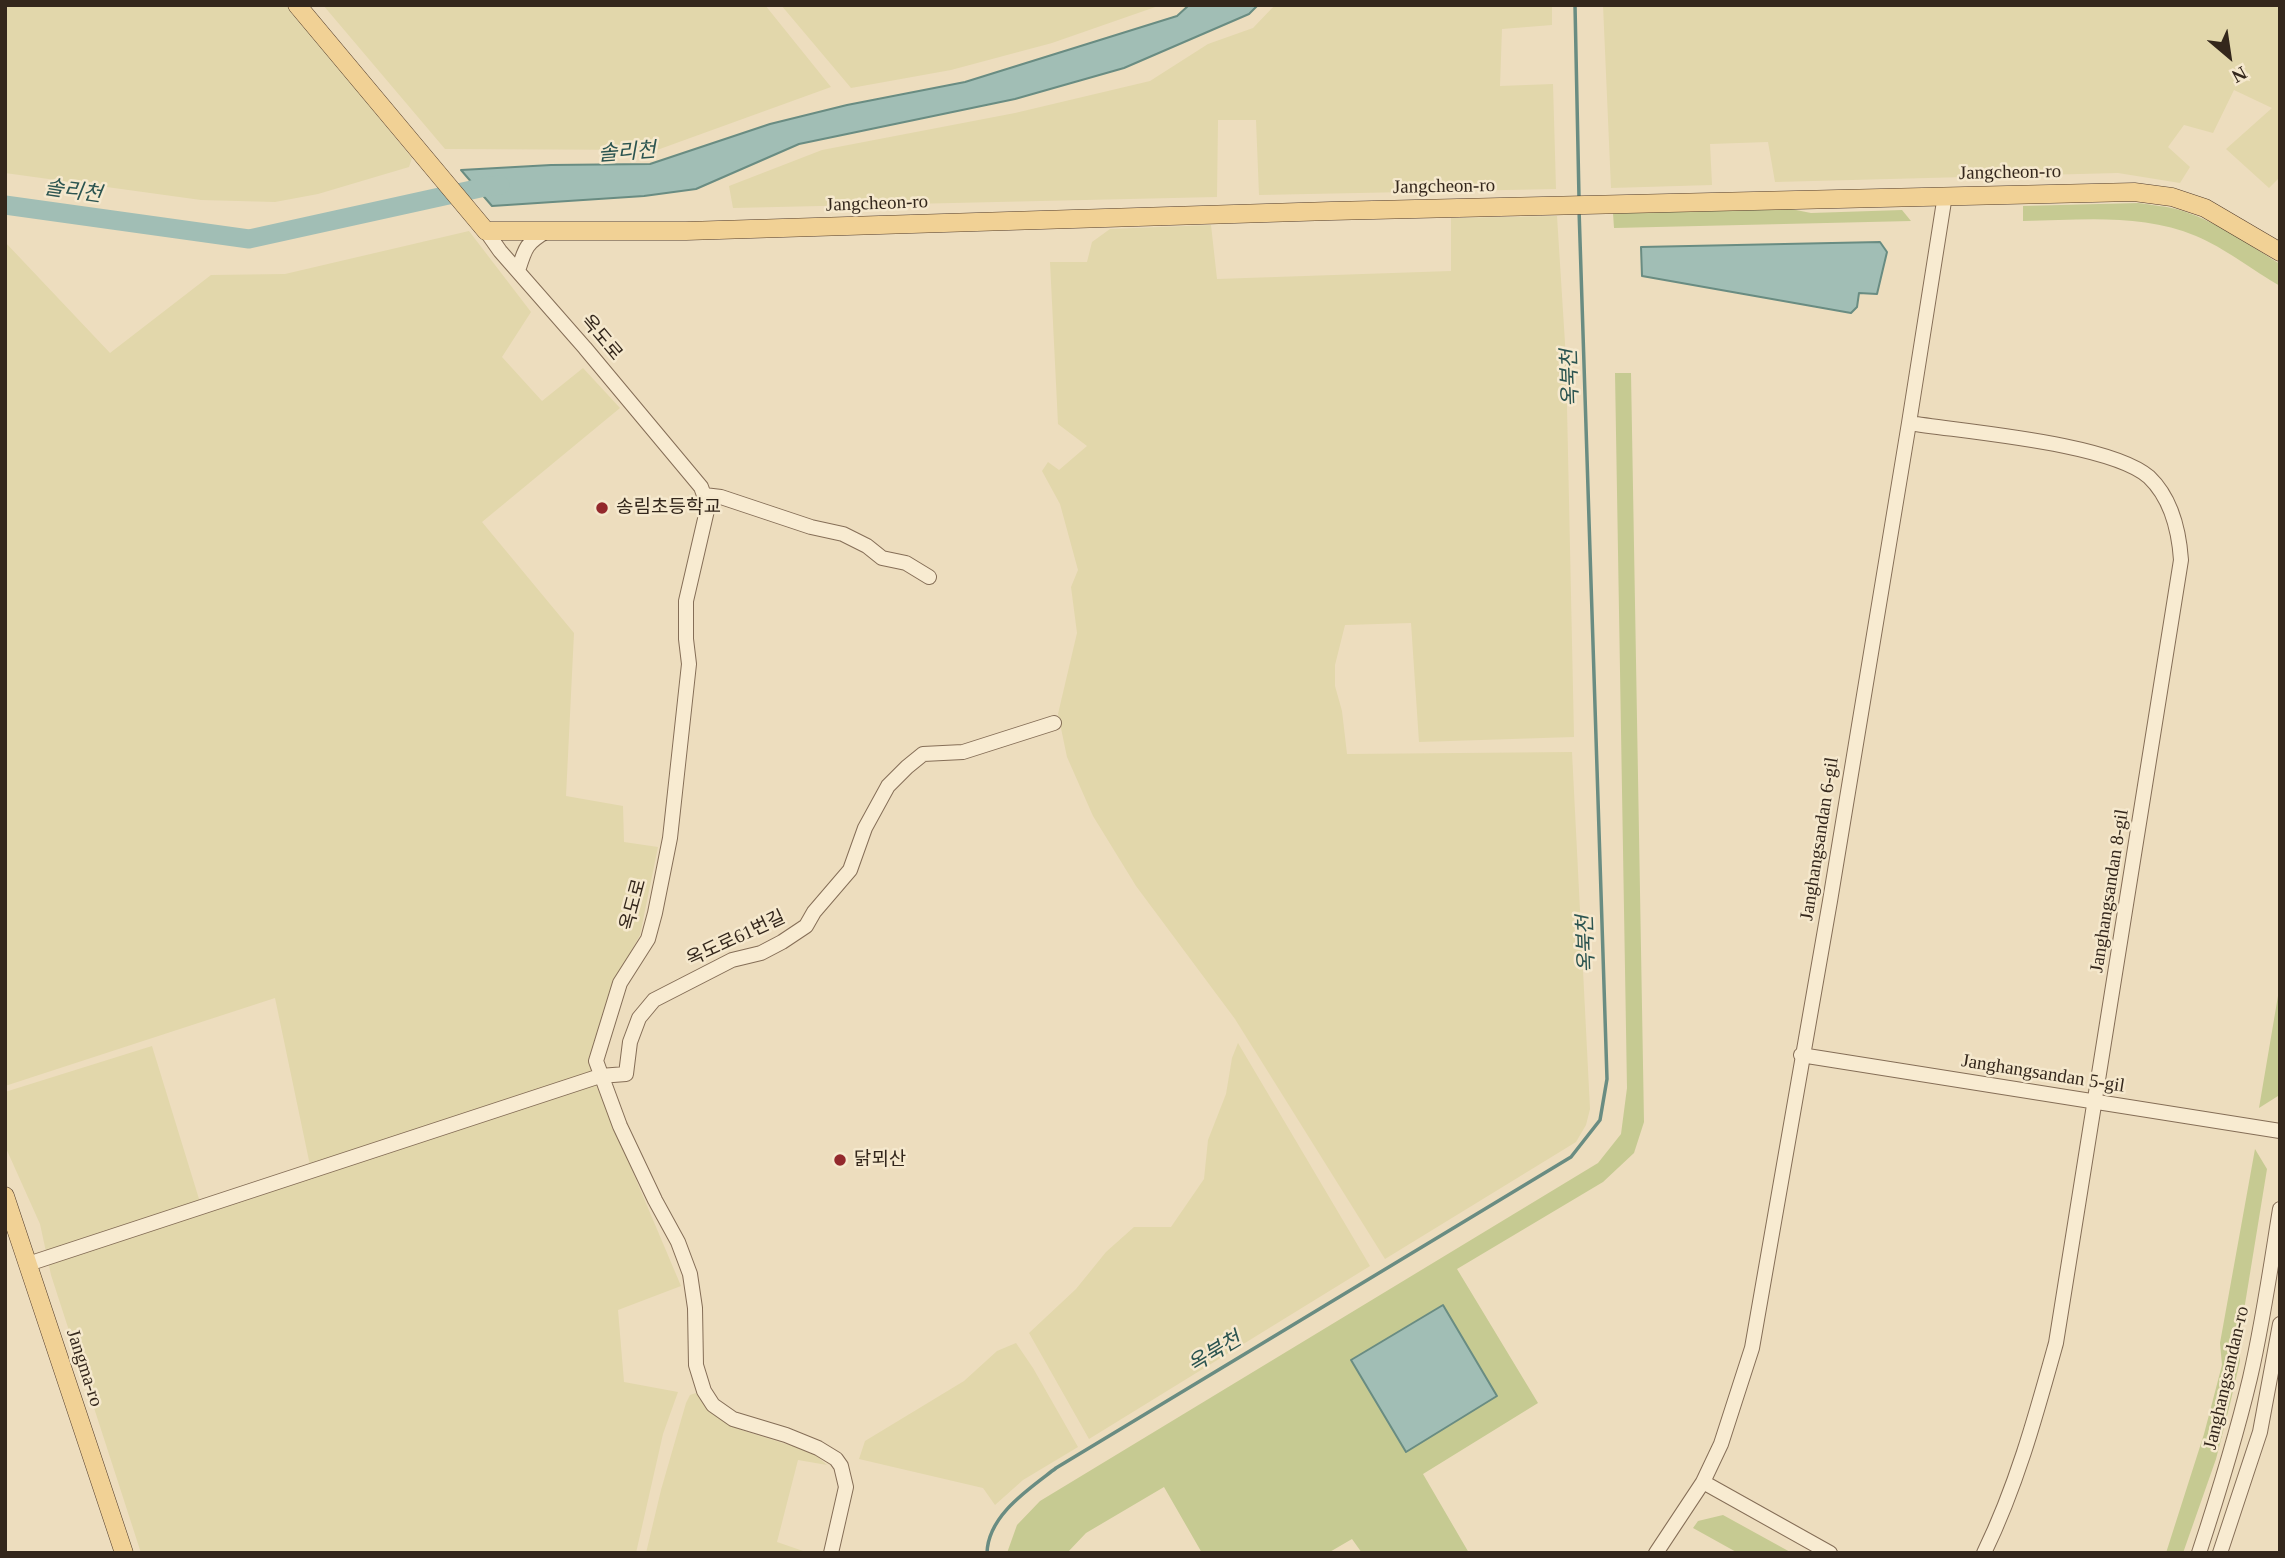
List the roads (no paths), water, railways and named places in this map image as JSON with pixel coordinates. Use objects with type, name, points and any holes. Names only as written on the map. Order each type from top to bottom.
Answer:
[{"type":"main road","points":[[297,5],[486,231]]},
{"type":"main road","name":"Jangcheon-ro","points":[[486,231],[685,232],[1331,211],[2134,192],[2172,197],[2205,208],[2280,252]]},
{"type":"main road","name":"Jangma-ro","points":[[5,1196],[124,1553]]},
{"type":"street","name":"Janghangsandan 6-gil","points":[[1656,1553],[1703,1482],[1721,1444],[1752,1348],[1830,901],[1945,195]]},
{"type":"street","name":"옥도로","points":[[486,231],[701,488],[708,506],[686,601],[689,664],[670,838],[648,939],[620,983],[596,1061],[620,1126],[678,1242],[690,1274],[695,1308],[696,1365],[704,1391],[713,1405],[733,1419],[818,1448],[836,1459],[841,1466],[846,1487],[831,1553]]},
{"type":"street","points":[[517,271],[530,241],[547,232]]},
{"type":"street","name":"Janghangsandan 8-gil","points":[[1909,423],[2068,447],[2124,462],[2149,478],[2168,503],[2179,530],[2181,560],[2056,1343],[2029,1440],[2003,1514],[1984,1553]]},
{"type":"street","points":[[704,495],[843,534],[867,546],[882,558],[906,563],[929,577]]},
{"type":"street","name":"옥도로61번길","points":[[600,1076],[626,1074],[630,1042],[639,1018],[654,1000],[732,960],[761,953],[806,926],[814,912],[850,870],[865,828],[888,786],[923,754],[963,752],[1054,723]]},
{"type":"street","name":"Janghangsandan 5-gil","points":[[1801,1055],[2280,1131]]},
{"type":"street","points":[[28,1264],[600,1076]]},
{"type":"street","name":"Janghangsandan-ro","points":[[2199,1553],[2222,1484],[2250,1379],[2280,1209]]},
{"type":"street","name":"Janghangsandan-ro","points":[[2220,1553],[2260,1432],[2280,1324]]},
{"type":"street","points":[[1703,1482],[1830,1553]]},
{"type":"water","points":[[1189,5],[1258,5],[1249,14],[1124,68],[1015,99],[799,144],[696,189],[644,196],[492,206],[461,170],[551,165],[650,164],[770,124],[847,105],[965,82],[1177,16]]},
{"type":"water","points":[[1880,242],[1887,252],[1877,294],[1859,293],[1857,307],[1851,313],[1642,276],[1641,247]]},
{"type":"water","points":[[1443,1305],[1497,1396],[1406,1452],[1351,1360]]},
{"type":"waterway","name":"옥북천","points":[[1575,5],[1579,198]]},
{"type":"waterway","name":"솔리천","points":[[5,205],[249,239],[500,185]]},
{"type":"waterway","name":"옥북천","points":[[987,1553],[989,1539],[1002,1515],[1056,1468],[1571,1157],[1600,1120],[1607,1079],[1579,209]]},
{"type":"place","name":"송림초등학교","points":[[602,508]]},
{"type":"place","name":"닭뫼산","points":[[840,1160]]}]
